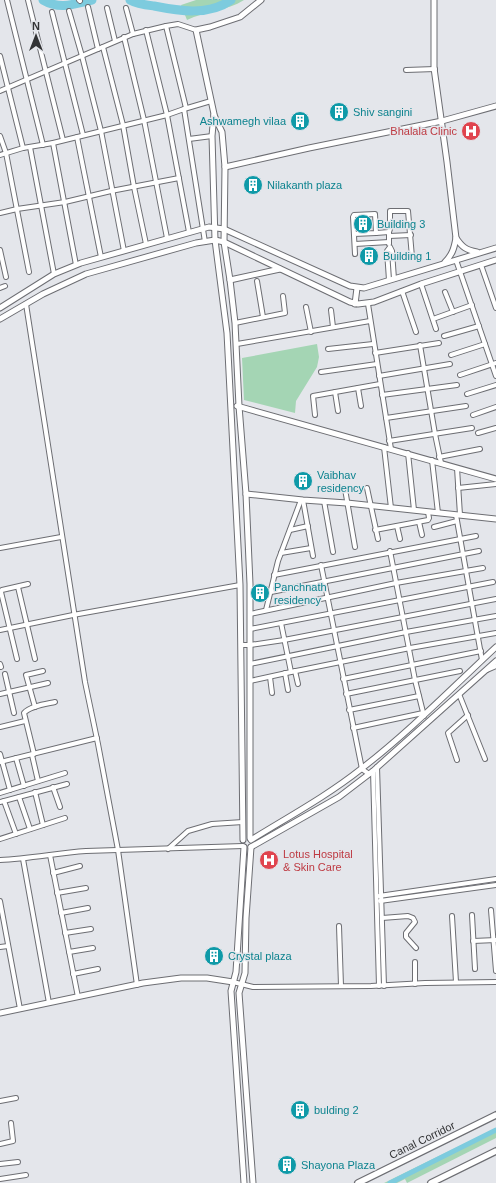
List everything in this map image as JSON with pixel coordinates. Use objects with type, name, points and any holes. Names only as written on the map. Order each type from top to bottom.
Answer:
[{"type":"main road","name":"Canal Corridor","points":[[358,1183],[496,1115]]},
{"type":"main road","points":[[431,1183],[496,1151]]},
{"type":"street","points":[[7,0],[43,144]]},
{"type":"street","points":[[28,0],[63,140]]},
{"type":"street","points":[[0,91],[124,37],[166,26],[183,25],[196,30],[210,28],[240,17],[262,0]]},
{"type":"street","points":[[434,0],[434,69],[442,121],[456,238],[454,249],[444,264]]},
{"type":"street","points":[[88,7],[98,49]]},
{"type":"street","points":[[107,8],[115,41]]},
{"type":"street","points":[[126,8],[133,34]]},
{"type":"street","points":[[69,11],[101,131],[111,191],[124,251]]},
{"type":"street","points":[[52,12],[83,136]]},
{"type":"street","points":[[166,26],[185,108],[205,242]]},
{"type":"street","points":[[146,30],[167,115],[189,232]]},
{"type":"street","points":[[196,30],[214,114],[222,132],[225,167],[224,242],[237,344],[239,406],[246,494],[250,584],[251,839],[253,842],[251,847],[244,973],[239,993],[253,1183]]},
{"type":"street","points":[[124,37],[144,120],[167,238]]},
{"type":"street","points":[[103,47],[123,125],[146,244]]},
{"type":"street","points":[[0,56],[23,148]]},
{"type":"street","points":[[406,70],[434,69]]},
{"type":"street","points":[[0,155],[23,148],[53,143],[167,115],[185,108],[211,101]]},
{"type":"street","points":[[225,167],[442,121],[496,106]]},
{"type":"street","points":[[214,114],[212,136],[215,240],[227,333],[240,585],[243,844],[236,972],[232,991],[244,1183]]},
{"type":"street","points":[[0,136],[6,153],[29,272]]},
{"type":"street","points":[[77,136],[101,257]]},
{"type":"street","points":[[189,139],[212,136]]},
{"type":"street","points":[[53,143],[76,265]]},
{"type":"street","points":[[30,147],[54,274]]},
{"type":"street","points":[[0,213],[65,202],[111,191],[179,178]]},
{"type":"street","points":[[392,279],[387,251],[390,247],[390,212],[409,212],[412,257]]},
{"type":"street","points":[[355,254],[354,214],[375,214],[376,233]]},
{"type":"street","points":[[2,306],[54,274],[76,265],[203,228],[215,227],[224,229],[357,288],[364,288],[496,248]]},
{"type":"street","points":[[354,234],[376,233],[411,235]]},
{"type":"street","points":[[456,238],[461,246],[468,251],[480,253]]},
{"type":"street","points":[[0,320],[26,304],[86,274],[188,245],[215,240],[224,242],[355,304],[368,304],[421,284],[496,260]]},
{"type":"street","points":[[355,244],[389,242]]},
{"type":"street","points":[[0,250],[2,268],[6,277]]},
{"type":"street","points":[[456,260],[485,344],[494,364],[496,376]]},
{"type":"street","points":[[481,265],[496,308]]},
{"type":"street","points":[[230,280],[280,269]]},
{"type":"street","points":[[257,281],[263,317]]},
{"type":"street","points":[[421,284],[436,329]]},
{"type":"street","points":[[0,288],[5,286]]},
{"type":"street","points":[[355,304],[357,288]]},
{"type":"street","points":[[402,291],[416,332]]},
{"type":"street","points":[[445,292],[453,312]]},
{"type":"street","points":[[235,323],[285,312],[283,296]]},
{"type":"street","points":[[26,304],[73,616],[118,850],[137,984]]},
{"type":"street","points":[[368,304],[373,344],[391,449]]},
{"type":"street","points":[[433,319],[472,305]]},
{"type":"street","points":[[306,307],[311,332]]},
{"type":"street","points":[[331,310],[333,327]]},
{"type":"street","points":[[237,344],[370,321]]},
{"type":"street","points":[[444,336],[479,326]]},
{"type":"street","points":[[375,352],[439,343]]},
{"type":"street","points":[[328,349],[373,344]]},
{"type":"street","points":[[451,355],[485,344]]},
{"type":"street","points":[[420,345],[441,463]]},
{"type":"street","points":[[322,372],[377,364]]},
{"type":"street","points":[[379,376],[450,364]]},
{"type":"street","points":[[460,375],[494,364]]},
{"type":"street","points":[[315,415],[313,396],[380,384]]},
{"type":"street","points":[[382,395],[457,385]]},
{"type":"street","points":[[467,394],[496,385]]},
{"type":"street","points":[[358,388],[361,406]]},
{"type":"street","points":[[335,392],[338,410]]},
{"type":"street","points":[[231,407],[239,406],[496,479]]},
{"type":"street","points":[[386,418],[466,406]]},
{"type":"street","points":[[473,414],[496,407]]},
{"type":"street","points":[[389,441],[472,428]]},
{"type":"street","points":[[478,433],[496,428]]},
{"type":"street","points":[[384,447],[390,508]]},
{"type":"street","points":[[439,457],[480,449]]},
{"type":"street","points":[[408,454],[414,510]]},
{"type":"street","points":[[432,460],[438,513]]},
{"type":"street","points":[[457,468],[457,521],[482,660]]},
{"type":"street","points":[[458,488],[496,484]]},
{"type":"street","points":[[367,488],[378,539]]},
{"type":"street","points":[[345,489],[355,547]]},
{"type":"street","points":[[236,494],[371,505],[496,519]]},
{"type":"street","points":[[302,500],[313,556]]},
{"type":"street","points":[[266,610],[281,553],[302,500]]},
{"type":"street","points":[[324,501],[333,552]]},
{"type":"street","points":[[376,530],[429,519],[428,512]]},
{"type":"street","points":[[434,527],[457,521]]},
{"type":"street","points":[[419,522],[422,535]]},
{"type":"street","points":[[290,530],[308,526]]},
{"type":"street","points":[[397,526],[400,539]]},
{"type":"street","points":[[274,575],[390,551],[476,536]]},
{"type":"street","points":[[0,548],[61,537]]},
{"type":"street","points":[[281,553],[311,548]]},
{"type":"street","points":[[390,551],[423,714]]},
{"type":"street","points":[[271,592],[479,551]]},
{"type":"street","points":[[321,565],[362,769]]},
{"type":"street","points":[[250,614],[396,583],[483,568]]},
{"type":"street","points":[[250,629],[493,582]]},
{"type":"street","points":[[17,659],[1,592],[2,590],[28,584]]},
{"type":"street","points":[[0,630],[240,585]]},
{"type":"street","points":[[18,586],[35,658]]},
{"type":"street","points":[[241,645],[284,640],[496,599]]},
{"type":"street","points":[[250,664],[406,632],[496,616]]},
{"type":"street","points":[[281,623],[287,656],[298,684]]},
{"type":"street","points":[[250,681],[410,648],[496,634]]},
{"type":"street","points":[[243,844],[247,838],[251,839],[334,789],[362,769],[496,646]]},
{"type":"street","points":[[343,679],[481,651]]},
{"type":"street","points":[[0,860],[118,850],[168,849],[243,844],[248,848],[251,847],[339,797],[373,771],[496,661]]},
{"type":"street","points":[[485,671],[496,666]]},
{"type":"street","points":[[471,670],[478,677]]},
{"type":"street","points":[[34,707],[26,674],[43,671]]},
{"type":"street","points":[[346,694],[460,671]]},
{"type":"street","points":[[285,673],[288,690]]},
{"type":"street","points":[[5,674],[14,713]]},
{"type":"street","points":[[270,677],[272,694]]},
{"type":"street","points":[[0,694],[48,683]]},
{"type":"street","points":[[459,694],[485,759]]},
{"type":"street","points":[[350,710],[419,696]]},
{"type":"street","points":[[38,781],[24,711],[55,702]]},
{"type":"street","points":[[353,728],[423,714]]},
{"type":"street","points":[[457,760],[448,732],[468,715]]},
{"type":"street","points":[[0,727],[25,720]]},
{"type":"street","points":[[1,762],[97,738]]},
{"type":"street","points":[[0,754],[10,790]]},
{"type":"street","points":[[16,758],[24,786]]},
{"type":"street","points":[[362,769],[373,771]]},
{"type":"street","points":[[373,771],[381,896],[379,901],[379,986]]},
{"type":"street","points":[[373,771],[376,896],[379,901],[382,918],[384,986]]},
{"type":"street","points":[[0,793],[65,773]]},
{"type":"street","points":[[16,834],[2,801],[67,784]]},
{"type":"street","points":[[53,787],[60,808]]},
{"type":"street","points":[[35,792],[43,825]]},
{"type":"street","points":[[19,797],[30,829]]},
{"type":"street","points":[[0,839],[65,818]]},
{"type":"street","points":[[168,849],[188,831],[212,824],[243,822]]},
{"type":"street","points":[[50,855],[78,997]]},
{"type":"street","points":[[23,859],[49,1003]]},
{"type":"street","points":[[53,873],[80,866]]},
{"type":"street","points":[[376,896],[496,879]]},
{"type":"street","points":[[379,901],[496,885]]},
{"type":"street","points":[[57,894],[86,888]]},
{"type":"street","points":[[0,901],[20,1009]]},
{"type":"street","points":[[61,913],[88,908]]},
{"type":"street","points":[[491,910],[495,940],[496,971]]},
{"type":"street","points":[[472,915],[475,969]]},
{"type":"street","points":[[382,918],[408,916],[412,918],[415,922],[406,934],[406,937],[416,948]]},
{"type":"street","points":[[452,916],[456,982]]},
{"type":"street","points":[[339,926],[341,986]]},
{"type":"street","points":[[65,933],[90,929]]},
{"type":"street","points":[[473,941],[495,940]]},
{"type":"street","points":[[0,947],[8,946]]},
{"type":"street","points":[[69,952],[94,948]]},
{"type":"street","points":[[415,962],[415,984]]},
{"type":"street","points":[[73,974],[98,969]]},
{"type":"street","points":[[0,1013],[137,984],[181,978],[207,978],[253,987],[384,986],[456,982],[496,982]]},
{"type":"street","points":[[0,1101],[16,1098]]},
{"type":"street","points":[[0,1144],[13,1141],[11,1123]]},
{"type":"street","points":[[0,1164],[18,1162]]},
{"type":"street","points":[[0,1179],[26,1175]]},
{"type":"green space","points":[[196,0],[244,0],[237,4],[187,20],[181,5]]},
{"type":"green space","points":[[317,344],[319,357],[317,367],[296,401],[295,413],[244,400],[242,358]]},
{"type":"green space","points":[[496,1128],[496,1138],[407,1183],[405,1179],[397,1183],[384,1183]]},
{"type":"waterway","points":[[43,0],[55,5],[67,5],[92,0]]},
{"type":"waterway","points":[[130,0],[145,5],[184,11],[213,8],[231,0]]},
{"type":"waterway","points":[[390,1183],[496,1130]]},
{"type":"place","name":"Shiv sangini","points":[[339,112]]},
{"type":"place","name":"Ashwamegh vilaa","points":[[300,121]]},
{"type":"place","name":"Bhalala Clinic","points":[[471,131]]},
{"type":"place","name":"Nilakanth plaza","points":[[253,185]]},
{"type":"place","name":"Building 3","points":[[363,224]]},
{"type":"place","name":"Building 1","points":[[369,256]]},
{"type":"place","name":"Vaibhav residency","points":[[303,481]]},
{"type":"place","name":"Panchnath residency","points":[[260,593]]},
{"type":"place","name":"Lotus Hospital & Skin Care","points":[[269,860]]},
{"type":"place","name":"Crystal plaza","points":[[214,956]]},
{"type":"place","name":"bulding 2","points":[[300,1110]]},
{"type":"place","name":"Shayona Plaza","points":[[287,1165]]}]
